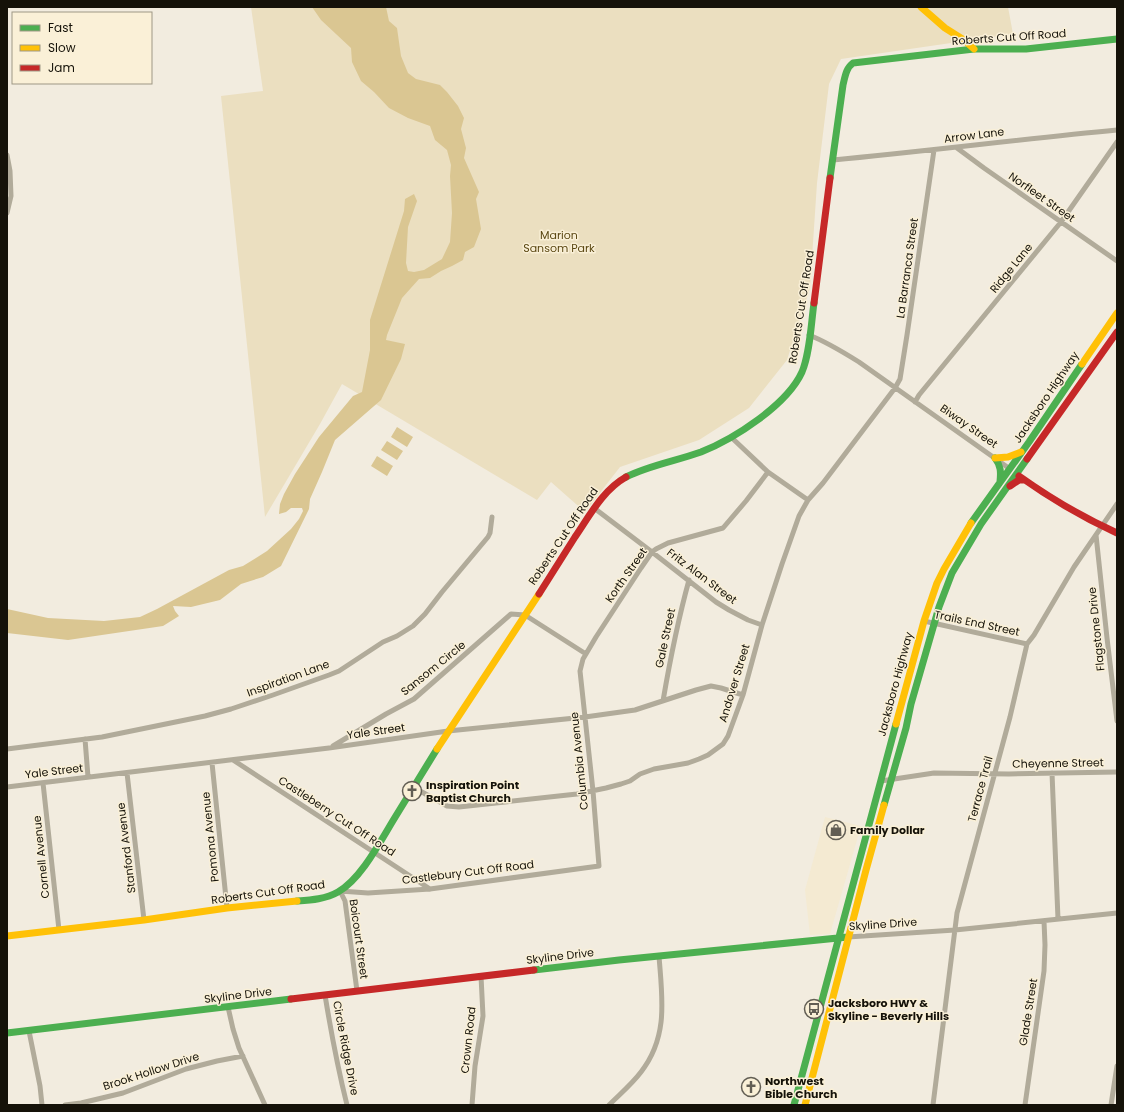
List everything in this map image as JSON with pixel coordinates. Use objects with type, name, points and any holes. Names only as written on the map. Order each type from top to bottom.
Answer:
[{"type":"street","points":[[921,7],[945,28],[964,40],[974,49]]},
{"type":"street","name":"Roberts Cut Off Road","points":[[7,936],[144,920],[227,908],[318,899],[340,891],[357,876],[374,852],[448,731],[606,491],[616,483],[642,470],[715,447],[732,438],[778,402],[793,387],[802,372],[805,362],[843,85],[846,71],[849,66],[866,61],[974,49],[1026,49],[1117,39]]},
{"type":"street","name":"Arrow Lane","points":[[833,160],[1117,130]]},
{"type":"street","name":"Ridge Lane","points":[[915,402],[919,395],[1061,222],[1117,142]]},
{"type":"street","name":"Norfleet Street","points":[[957,148],[1117,261]]},
{"type":"street","name":"La Barranca Street","points":[[895,388],[900,379],[934,150]]},
{"type":"street","points":[[7,155],[10,171],[11,196],[7,213]]},
{"type":"street","name":"Jacksboro Highway","points":[[794,1105],[924,621],[937,583],[966,531],[1117,313]]},
{"type":"street","name":"Jacksboro Highway","points":[[805,1105],[848,938],[909,713],[938,624],[944,593],[952,573],[981,524],[1117,332]]},
{"type":"street","name":"Biway Street","points":[[809,335],[839,349],[859,362],[1024,480],[1056,501],[1093,523],[1117,533]]},
{"type":"street","name":"Andover Street","points":[[413,787],[447,806],[458,807],[593,791],[630,781],[640,774],[654,769],[688,763],[708,754],[723,744],[728,736],[743,695],[762,625],[799,516],[808,500],[823,483],[895,388]]},
{"type":"street","points":[[1058,400],[1065,405]]},
{"type":"street","points":[[732,438],[768,472],[808,500]]},
{"type":"street","points":[[995,458],[1008,457],[1022,452]]},
{"type":"street","points":[[995,458],[1000,464],[1000,482]]},
{"type":"street","name":"Korth Street","points":[[586,653],[640,568],[652,552],[668,543],[723,528],[768,472]]},
{"type":"street","points":[[1007,487],[1019,480],[1024,480]]},
{"type":"street","name":"Terrace Trail","points":[[933,1105],[957,913],[1010,718],[1027,644],[1074,567],[1117,504]]},
{"type":"street","name":"Fritz Alan Street","points":[[594,508],[716,602],[728,610],[762,625]]},
{"type":"street","name":"Inspiration Lane","points":[[7,749],[109,735],[205,716],[266,698],[334,673],[383,642],[397,636],[413,626],[426,614],[490,533],[492,517]]},
{"type":"street","name":"Flagstone Drive","points":[[1096,535],[1117,721]]},
{"type":"street","name":"Gale Street","points":[[664,701],[679,615],[689,580]]},
{"type":"street","name":"Sansom Circle","points":[[329,748],[414,699],[511,614],[525,615]]},
{"type":"street","points":[[525,615],[586,653]]},
{"type":"street","name":"Trails End Street","points":[[924,621],[1027,644]]},
{"type":"street","name":"Columbia Avenue","points":[[586,653],[581,663],[580,671],[593,791],[599,866]]},
{"type":"street","name":"Yale Street","points":[[7,787],[212,763],[448,731],[585,717],[635,710],[710,686],[743,695]]},
{"type":"street","points":[[900,711],[909,713]]},
{"type":"street","points":[[85,739],[88,777]]},
{"type":"street","name":"Castleberry Cut Off Road","points":[[233,760],[430,889]]},
{"type":"street","name":"Pomona Avenue","points":[[212,763],[227,908]]},
{"type":"street","name":"Cheyenne Street","points":[[881,781],[934,773],[995,774],[1117,772]]},
{"type":"street","name":"Stanford Avenue","points":[[127,773],[144,920]]},
{"type":"street","points":[[1052,773],[1058,919]]},
{"type":"street","name":"Cornell Avenue","points":[[43,783],[59,930]]},
{"type":"street","name":"Castlebury Cut Off Road","points":[[340,891],[368,893],[430,889],[599,866]]},
{"type":"street","name":"Boicourt Street","points":[[340,891],[345,901],[357,991]]},
{"type":"street","name":"Skyline Drive","points":[[7,1034],[481,976],[659,956],[838,938],[955,930],[1117,913]]},
{"type":"street","name":"Glade Street","points":[[1025,1105],[1046,957],[1044,921]]},
{"type":"street","points":[[609,1105],[634,1081],[642,1071],[653,1052],[660,1032],[662,991],[659,956]]},
{"type":"street","name":"Crown Road","points":[[472,1105],[475,1066],[483,1016],[481,976]]},
{"type":"street","name":"Circle Ridge Drive","points":[[325,995],[334,1048],[347,1105]]},
{"type":"street","points":[[228,1007],[239,1048],[244,1056],[251,1076],[265,1105]]},
{"type":"street","points":[[29,1031],[40,1086],[42,1105]]},
{"type":"street","name":"Brook Hollow Drive","points":[[65,1105],[82,1103],[123,1093],[186,1069],[244,1056]]},
{"type":"street","points":[[806,1057],[817,1061]]},
{"type":"street","points":[[1111,1105],[1117,1066]]},
{"type":"shaded area","points":[[312,7],[386,7],[389,21],[397,28],[401,56],[408,73],[416,79],[440,85],[458,106],[464,118],[461,129],[466,148],[464,158],[479,192],[476,199],[481,229],[474,247],[465,252],[463,260],[430,278],[419,279],[402,298],[386,340],[405,344],[401,359],[381,400],[335,440],[310,499],[309,509],[281,566],[263,577],[241,584],[220,600],[191,607],[173,606],[179,616],[163,626],[68,640],[7,633],[7,609],[48,618],[104,621],[140,617],[229,570],[243,566],[267,551],[291,529],[303,511],[302,508],[291,508],[286,512],[279,514],[280,504],[284,494],[295,474],[319,437],[353,396],[362,392],[370,350],[370,320],[404,211],[405,199],[414,194],[417,201],[408,227],[406,263],[408,271],[414,272],[424,270],[442,259],[450,242],[452,213],[450,176],[451,165],[447,150],[435,140],[430,126],[408,118],[389,108],[361,81],[352,62],[351,48],[321,20]]},
{"type":"shaded area","points":[[397,427],[413,437],[407,447],[391,437]]},
{"type":"shaded area","points":[[387,441],[403,451],[397,460],[381,450]]},
{"type":"shaded area","points":[[377,456],[393,466],[387,476],[371,466]]},
{"type":"shaded area","points":[[825,817],[861,826],[830,934],[810,935],[805,890]]},
{"type":"green space","name":"Marion Sansom Park","points":[[251,7],[1008,7],[1013,34],[841,59],[829,84],[817,183],[810,288],[787,360],[749,408],[699,440],[620,467],[585,512],[551,482],[537,500],[342,384],[265,517],[221,96],[263,91]]},
{"type":"traffic: fast","points":[[830,178],[843,85],[847,70],[853,63],[974,49],[1026,49],[1117,39]]},
{"type":"traffic: fast","points":[[626,477],[644,469],[701,452],[729,439],[758,420],[785,397],[795,384],[805,364],[809,347],[814,303]]},
{"type":"traffic: fast","points":[[971,523],[1082,364]]},
{"type":"traffic: fast","points":[[995,458],[1000,469],[1000,482]]},
{"type":"traffic: fast","points":[[884,805],[939,607],[952,573],[981,524],[1027,459]]},
{"type":"traffic: fast","points":[[794,1105],[896,724]]},
{"type":"traffic: fast","points":[[297,901],[318,899],[338,892],[354,878],[376,849],[437,749]]},
{"type":"traffic: fast","points":[[534,970],[848,937]]},
{"type":"traffic: fast","points":[[7,1033],[291,999]]},
{"type":"traffic: slow","points":[[921,7],[945,28],[964,40],[974,49]]},
{"type":"traffic: slow","points":[[1082,364],[1117,313]]},
{"type":"traffic: slow","points":[[995,458],[1008,457],[1021,452]]},
{"type":"traffic: slow","points":[[896,724],[924,621],[937,583],[971,523]]},
{"type":"traffic: slow","points":[[437,749],[539,594]]},
{"type":"traffic: slow","points":[[805,1105],[884,805]]},
{"type":"traffic: slow","points":[[7,936],[144,920],[227,908],[297,901]]},
{"type":"traffic: jam","points":[[814,303],[830,178]]},
{"type":"traffic: jam","points":[[1027,459],[1117,332]]},
{"type":"traffic: jam","points":[[1019,476],[1066,507],[1117,533]]},
{"type":"traffic: jam","points":[[539,594],[598,504],[610,489],[626,477]]},
{"type":"traffic: jam","points":[[1010,486],[1019,480],[1024,480]]},
{"type":"traffic: jam","points":[[291,999],[534,970]]},
{"type":"place","name":"Inspiration Point Baptist Church","points":[[412,791]]},
{"type":"place","name":"Family Dollar","points":[[836,830]]},
{"type":"place","name":"Jacksboro HWY & Skyline - Beverly Hills","points":[[814,1009]]},
{"type":"place","name":"Northwest Bible Church","points":[[751,1087]]}]
